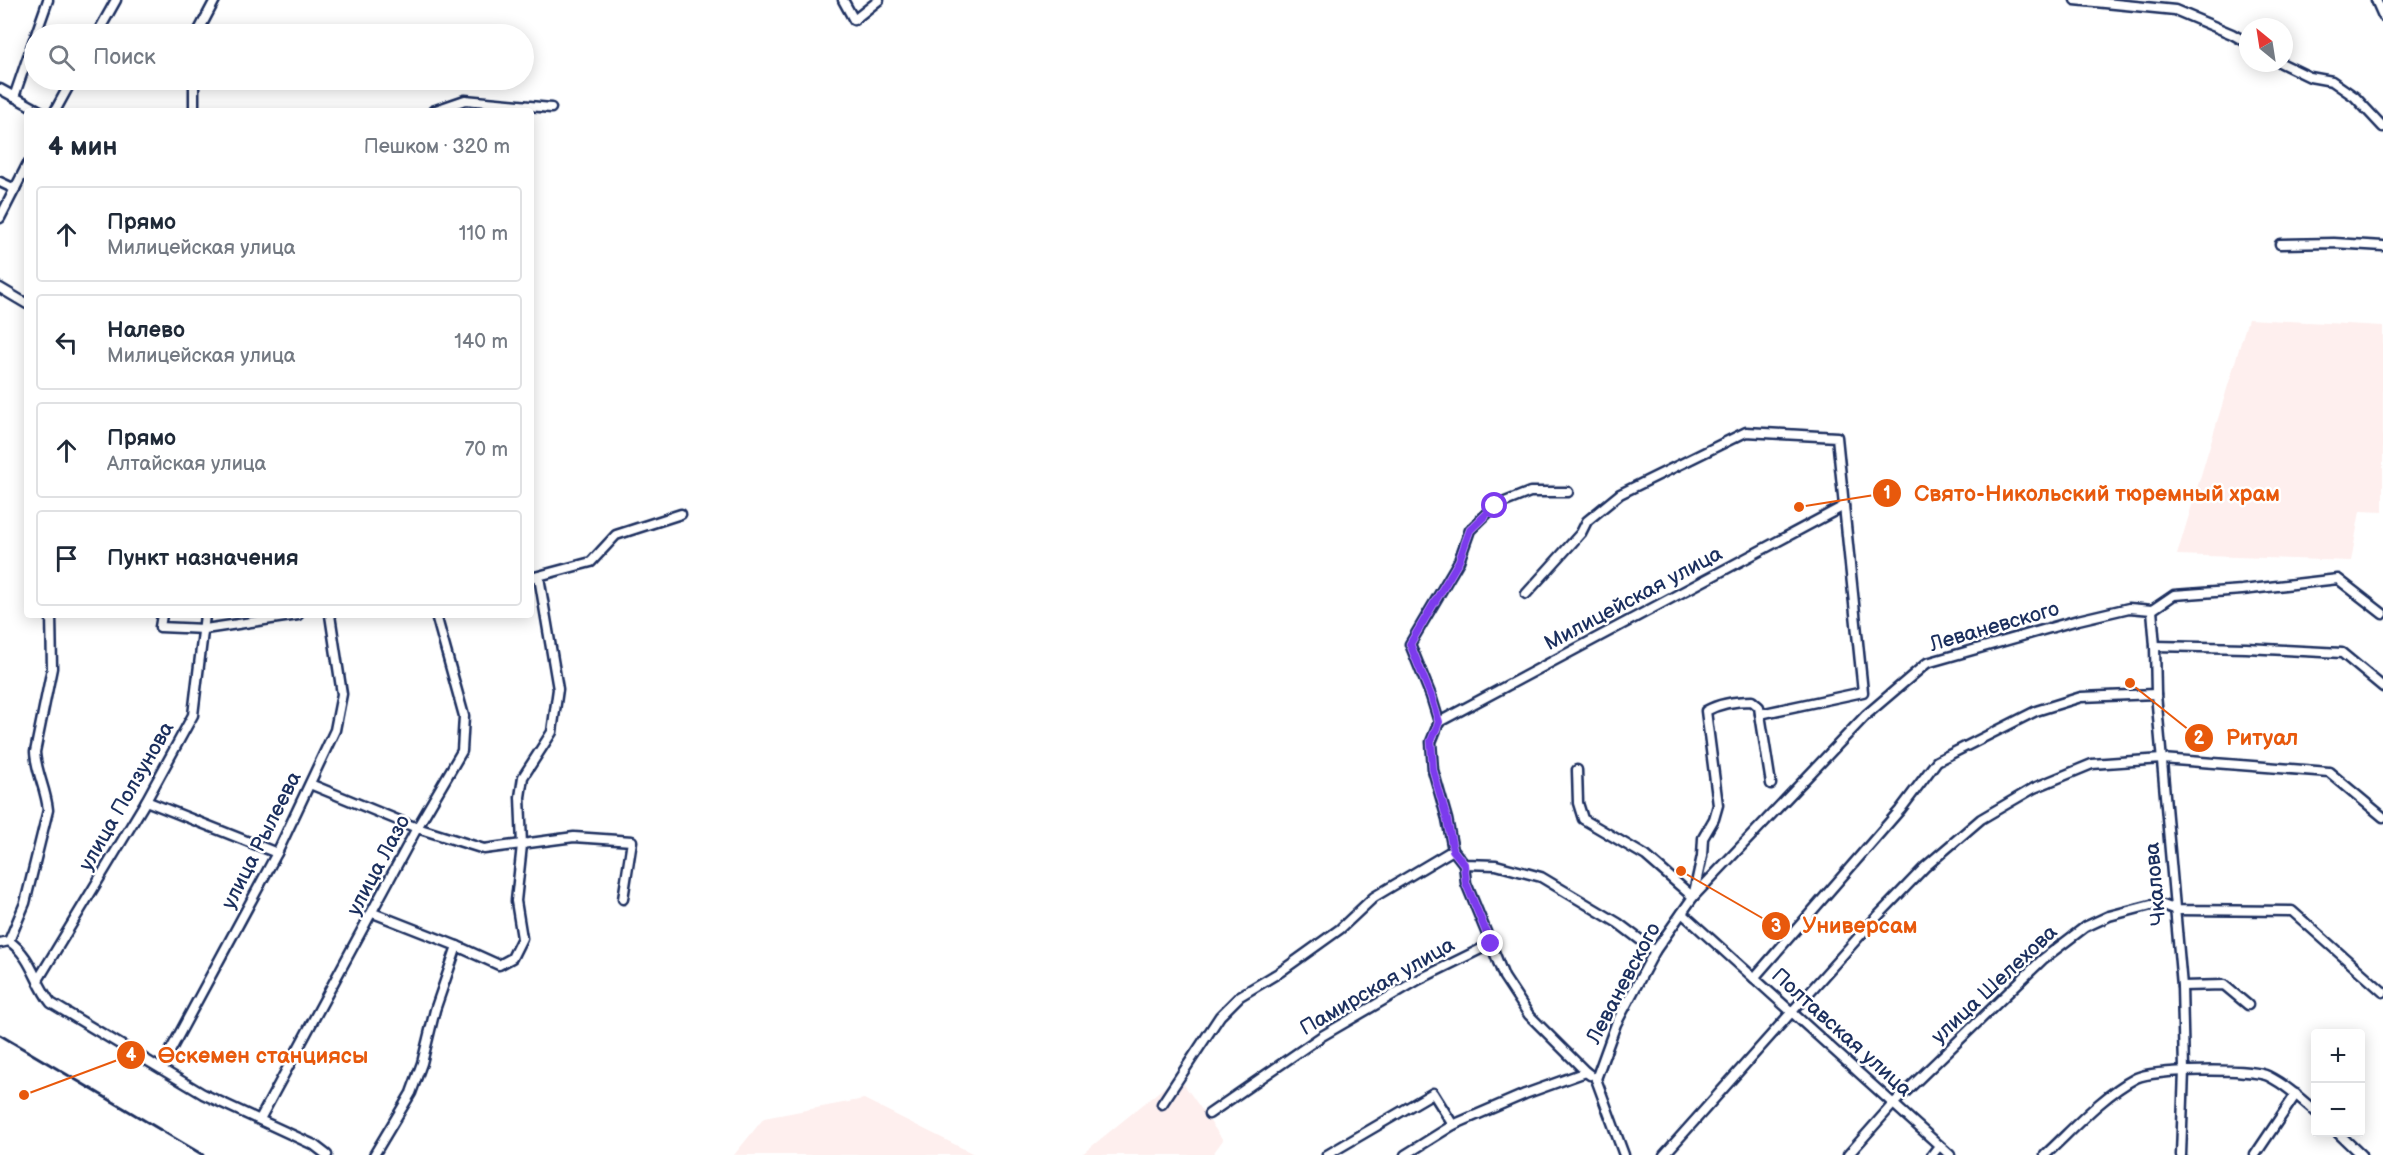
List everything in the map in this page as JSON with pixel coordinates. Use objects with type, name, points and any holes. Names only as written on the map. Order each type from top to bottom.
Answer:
[{"type":"street","points":[[40,24],[48,0]]},
{"type":"street","points":[[103,24],[116,0]]},
{"type":"street","points":[[202,24],[215,0]]},
{"type":"street","points":[[843,0],[854,20],[879,0]]},
{"type":"street","points":[[2075,0],[2175,10],[2239,38]]},
{"type":"street","points":[[2376,0],[2383,16]]},
{"type":"street","points":[[14,97],[24,68]]},
{"type":"street","points":[[2293,69],[2310,77],[2332,81],[2355,97],[2383,127]]},
{"type":"street","points":[[0,89],[34,108]]},
{"type":"street","points":[[57,108],[67,90]]},
{"type":"street","points":[[194,90],[194,108]]},
{"type":"street","points":[[442,108],[465,100],[551,108]]},
{"type":"street","points":[[0,218],[24,171]]},
{"type":"street","points":[[0,182],[15,189]]},
{"type":"street","points":[[2280,244],[2334,243],[2383,246]]},
{"type":"street","points":[[0,288],[24,302]]},
{"type":"street","points":[[1526,594],[1581,533],[1587,521],[1620,494],[1746,432],[1837,437],[1863,692],[1760,714],[1771,784]]},
{"type":"street","points":[[1568,492],[1530,492],[1495,506],[1470,530],[1459,561],[1410,644],[1439,722],[1431,741],[1433,770],[1453,850],[1464,864],[1466,883],[1504,977],[1529,1015],[1586,1072]]},
{"type":"street","name":"Милицейская улица","points":[[1439,722],[1844,506]]},
{"type":"street","points":[[373,913],[499,965],[512,958],[522,938],[516,902],[522,845],[520,797],[523,777],[552,732],[558,688],[535,578],[591,562],[616,535],[681,514]]},
{"type":"street","points":[[2152,610],[2174,595],[2338,579],[2383,614]]},
{"type":"street","name":"Леваневского","points":[[1405,1155],[1453,1125],[1525,1094],[1586,1072],[1596,1079],[1616,1024],[1655,951],[1693,897],[1866,715],[1927,663],[2078,620],[2129,608],[2152,610]]},
{"type":"street","name":"Чкалова","points":[[2152,610],[2156,694],[2182,986],[2184,1070],[2181,1155]]},
{"type":"street","points":[[51,618],[52,668],[35,752],[36,766],[47,796],[48,810],[25,903],[5,942],[24,955],[42,991],[51,1003],[203,1094],[314,1144],[327,1155]]},
{"type":"street","points":[[162,618],[160,627],[205,629],[278,618]]},
{"type":"street","name":"улица Ползунова","points":[[38,980],[146,801],[193,715],[205,618]]},
{"type":"street","name":"улица Рылеева","points":[[161,1068],[277,853],[335,730],[342,694],[330,618]]},
{"type":"street","name":"улица Лазо","points":[[260,1119],[417,828],[462,751],[464,716],[437,618]]},
{"type":"street","points":[[2155,646],[2246,648],[2342,654],[2383,687]]},
{"type":"street","points":[[1754,978],[1900,810],[1937,761],[2036,711],[2081,697],[2156,694]]},
{"type":"street","name":"Леваневского","points":[[1693,897],[1702,856],[1703,838],[1714,819],[1718,805],[1706,711],[1735,702],[1752,701],[1759,707],[1760,714]]},
{"type":"street","points":[[1664,1155],[1895,897],[1925,867],[1982,819],[2034,788],[2092,764],[2162,759],[2329,772],[2383,817]]},
{"type":"street","points":[[1577,770],[1578,803],[1583,819],[1646,856],[1693,897]]},
{"type":"street","points":[[310,784],[417,828],[484,849],[574,837],[632,841],[623,899]]},
{"type":"street","points":[[146,801],[277,853]]},
{"type":"street","points":[[1162,1104],[1220,1016],[1240,996],[1280,972],[1332,935],[1374,897],[1453,850]]},
{"type":"street","points":[[1464,864],[1496,865],[1541,877],[1618,923],[1655,951]]},
{"type":"street","name":"улица Шелехова","points":[[1848,1155],[1894,1103],[2043,959],[2085,927],[2109,916],[2151,905],[2163,905],[2176,910],[2292,911],[2383,992]]},
{"type":"street","name":"Полтавская улица","points":[[1682,913],[1950,1155]]},
{"type":"street","name":"Памирская улица","points":[[1209,1114],[1322,1036],[1418,980],[1491,944]]},
{"type":"street","points":[[375,1155],[411,1093],[422,1063],[435,1010],[457,946]]},
{"type":"street","points":[[2182,986],[2224,985],[2248,1005]]},
{"type":"street","points":[[2045,1155],[2111,1096],[2136,1078],[2149,1073],[2184,1070],[2266,1075],[2296,1094],[2311,1108]]},
{"type":"street","points":[[1596,1079],[1624,1155]]},
{"type":"street","points":[[1327,1155],[1433,1093],[1453,1125]]},
{"type":"street","points":[[2255,1155],[2296,1094]]},
{"type":"street","points":[[2342,1137],[2361,1155]]},
{"type":"street","points":[[1932,1155],[1940,1146]]},
{"type":"shaded area","points":[[2248,319],[2383,326],[2383,512],[2360,511],[2351,561],[2177,555]]},
{"type":"shaded area","points":[[1178,1076],[1223,1140],[1212,1155],[1081,1155]]},
{"type":"shaded area","points":[[864,1099],[976,1155],[734,1155],[764,1118]]},
{"type":"railway","points":[[0,1035],[203,1155]]},
{"type":"place","name":"Свято-Никольский тюремный храм","points":[[1799,507]]},
{"type":"place","name":"Ритуал","points":[[2130,683]]},
{"type":"place","name":"Универсам","points":[[1681,871]]},
{"type":"place","name":"Өскемен станциясы","points":[[24,1095]]},
{"type":"route","points":[[1491,944],[1466,883],[1464,864],[1453,850],[1433,770],[1431,741],[1439,722],[1410,644],[1459,561],[1470,530],[1495,506]]}]
